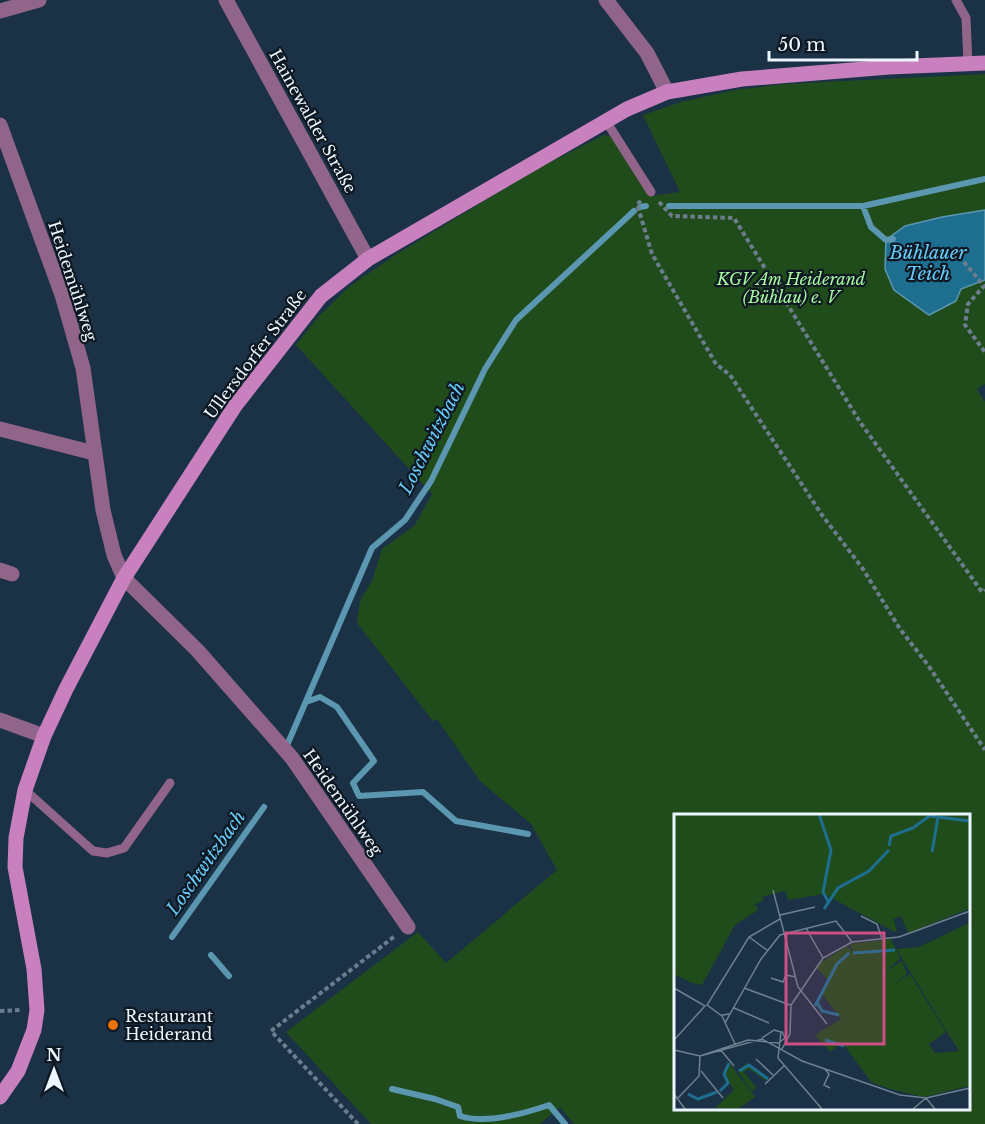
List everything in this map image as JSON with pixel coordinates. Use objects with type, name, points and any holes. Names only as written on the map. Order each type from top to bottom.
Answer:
[{"type":"main road","name":"Ullersdorfer Straße","points":[[1,1097],[23,1060],[34,1030],[37,1010],[34,969],[15,867],[16,838],[25,790],[44,736],[124,578],[235,406],[321,296],[368,259],[627,109],[667,92],[706,84],[782,74],[985,63]]},
{"type":"street","points":[[0,11],[39,0]]},
{"type":"street","name":"Hainewalder Straße","points":[[226,0],[368,259]]},
{"type":"street","points":[[606,0],[647,53],[667,92]]},
{"type":"street","name":"Heidemühlweg","points":[[0,125],[65,306],[83,368],[103,510],[114,555],[124,578],[198,651],[292,758],[408,927]]},
{"type":"street","points":[[0,429],[94,453]]},
{"type":"street","points":[[0,720],[44,736]]},
{"type":"lane","points":[[956,0],[966,18],[968,64]]},
{"type":"lane","points":[[606,121],[651,192]]},
{"type":"lane","points":[[25,790],[93,851],[107,853],[124,848],[170,783]]},
{"type":"path","points":[[985,590],[982,592],[860,422],[734,218],[672,216],[651,192],[637,204],[652,254],[716,364],[730,375],[822,515],[863,570],[900,629],[928,665],[985,750]]},
{"type":"path","points":[[964,262],[984,286],[968,304],[965,326],[985,352]]},
{"type":"path","points":[[358,1124],[271,1031],[408,927]]},
{"type":"path","points":[[0,1011],[25,1010]]},
{"type":"green space","name":"KGV Am Heiderand (Bühlau) e. V","points":[[985,74],[985,210],[905,226],[886,240],[885,269],[894,290],[961,289],[985,280],[985,384],[977,389],[985,402],[985,1124],[574,1124],[560,1107],[540,1124],[371,1124],[286,1032],[418,932],[446,963],[557,870],[531,824],[480,781],[437,719],[433,721],[357,623],[360,601],[372,581],[382,549],[414,526],[432,494],[296,345],[319,316],[350,286],[397,254],[535,170],[604,135],[613,137],[650,196],[680,192],[643,115],[681,102],[735,90],[784,84]]},
{"type":"water","name":"Bühlauer Teich","points":[[985,210],[985,280],[961,289],[956,301],[929,315],[894,290],[885,269],[886,240],[905,226]]},
{"type":"waterway","name":"Loschwitzbach","points":[[669,206],[863,206],[985,179]]},
{"type":"waterway","name":"Loschwitzbach","points":[[640,207],[646,206]]},
{"type":"waterway","points":[[863,206],[871,227],[886,240],[893,239]]},
{"type":"waterway","name":"Loschwitzbach","points":[[288,743],[372,548],[405,520],[431,481],[485,369],[516,320],[634,211]]},
{"type":"waterway","points":[[306,702],[320,697],[337,707],[374,761],[353,783],[359,796],[423,792],[456,821],[528,834]]},
{"type":"waterway","name":"Loschwitzbach","points":[[172,937],[264,807]]},
{"type":"waterway","points":[[211,955],[229,976]]},
{"type":"waterway","points":[[392,1089],[458,1107],[460,1116],[470,1118],[504,1117],[549,1105],[565,1124]]},
{"type":"place","name":"Restaurant Heiderand","points":[[113,1025]]}]
